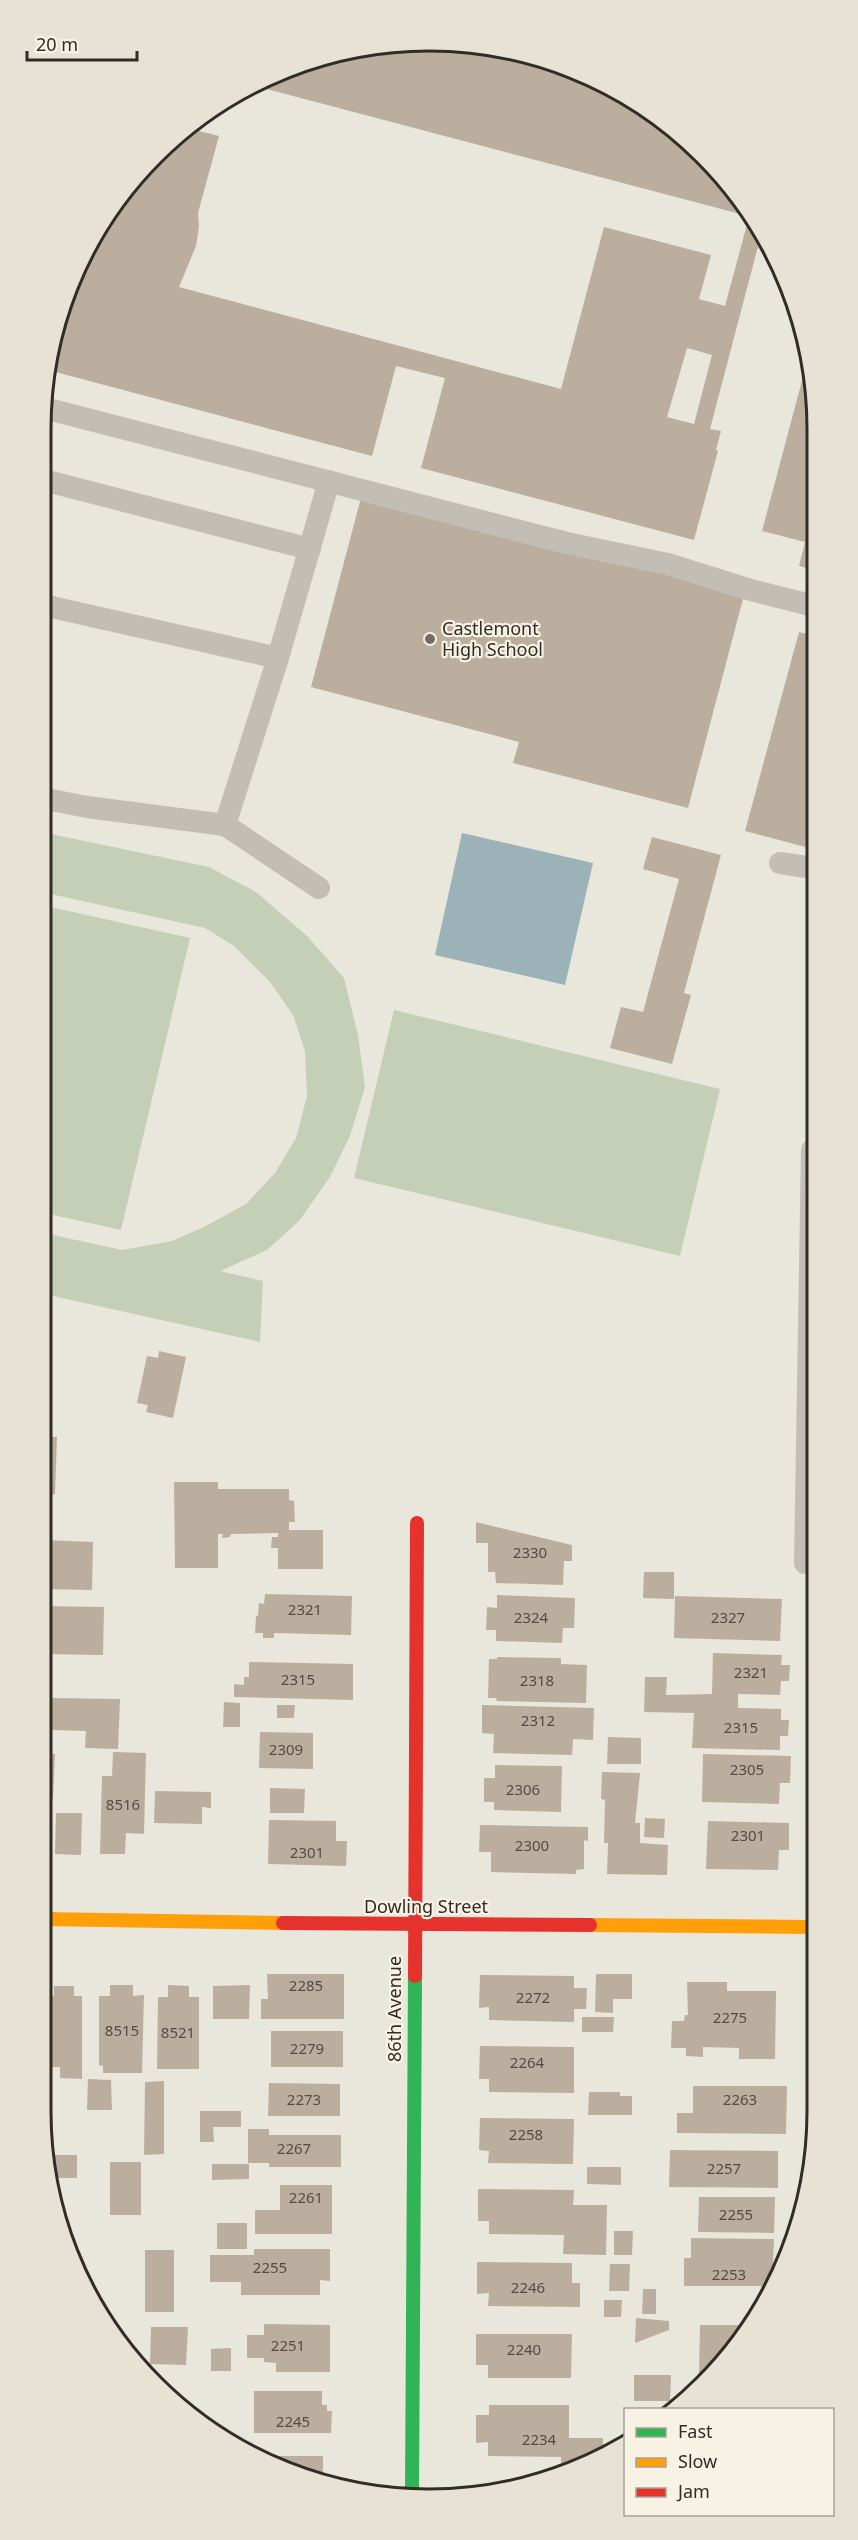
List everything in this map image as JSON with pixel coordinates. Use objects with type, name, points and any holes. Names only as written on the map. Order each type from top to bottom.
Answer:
[{"type":"street","name":"86th Avenue","points":[[412,2488],[417,1523]]},
{"type":"street","name":"Dowling Street","points":[[51,1919],[807,1927]]},
{"type":"lane","points":[[52,410],[567,543],[668,564],[751,590],[807,604]]},
{"type":"lane","points":[[51,482],[310,549]]},
{"type":"lane","points":[[225,825],[278,658],[329,482]]},
{"type":"lane","points":[[51,607],[278,658]]},
{"type":"lane","points":[[51,800],[87,807],[225,825],[319,888]]},
{"type":"lane","points":[[780,863],[807,867]]},
{"type":"lane","points":[[804,1563],[807,1408]]},
{"type":"green space","points":[[51,834],[209,867],[256,892],[307,936],[344,978],[358,1035],[365,1087],[350,1136],[330,1177],[299,1221],[267,1250],[220,1271],[263,1281],[260,1342],[51,1296],[51,1235],[122,1250],[172,1241],[246,1204],[275,1173],[296,1138],[307,1096],[305,1051],[293,1015],[270,982],[234,946],[205,928],[51,894]]},
{"type":"green space","points":[[51,907],[190,938],[121,1230],[51,1215]]},
{"type":"green space","points":[[394,1010],[720,1089],[680,1256],[354,1178]]},
{"type":"water","points":[[462,833],[593,863],[565,985],[435,955]]},
{"type":"building","points":[[454,52],[503,58],[527,64],[551,71],[596,90],[659,129],[696,162],[739,214],[265,89],[307,71],[380,54]]},
{"type":"building","points":[[197,131],[219,136],[198,213],[199,227],[196,246],[179,287],[561,389],[604,227],[711,255],[699,299],[725,306],[747,225],[756,240],[758,245],[710,429],[721,431],[716,450],[718,451],[694,540],[421,468],[445,378],[396,366],[372,456],[55,372],[71,307],[102,240],[129,199],[145,180]],"holes":[[[687,348],[712,355],[694,424],[667,417]]]},
{"type":"building","points":[[803,376],[807,429],[807,568],[799,566],[805,542],[762,531]]},
{"type":"building","points":[[362,494],[744,595],[688,808],[513,763],[519,742],[311,687]]},
{"type":"building","points":[[799,632],[807,634],[807,847],[745,831]]},
{"type":"building","points":[[652,837],[721,855],[684,993],[691,995],[672,1064],[610,1048],[621,1007],[643,1012],[679,879],[643,869]]},
{"type":"building","points":[[159,1351],[186,1357],[173,1418],[146,1412],[148,1405],[137,1403],[147,1356],[158,1358]]},
{"type":"building","points":[[51,1437],[57,1437],[55,1494],[51,1494]]},
{"type":"building","points":[[174,1482],[218,1482],[218,1489],[289,1489],[289,1500],[294,1501],[295,1522],[289,1522],[289,1530],[323,1530],[323,1569],[278,1569],[278,1548],[271,1548],[272,1537],[278,1537],[278,1533],[231,1534],[230,1537],[222,1538],[223,1534],[218,1534],[218,1568],[175,1568]]},
{"type":"building","points":[[476,1522],[572,1545],[572,1561],[564,1561],[563,1585],[496,1583],[495,1572],[488,1572],[488,1543],[476,1543]]},
{"type":"building","points":[[51,1540],[93,1542],[92,1590],[51,1589]]},
{"type":"building","points":[[644,1572],[674,1572],[674,1599],[643,1598]]},
{"type":"building","points":[[265,1594],[352,1596],[351,1635],[274,1633],[274,1638],[263,1638],[263,1633],[255,1633],[259,1603],[264,1604]]},
{"type":"building","points":[[497,1595],[575,1598],[574,1628],[563,1628],[562,1643],[496,1641],[496,1630],[486,1630],[487,1607],[497,1608]]},
{"type":"building","points":[[675,1596],[782,1599],[780,1641],[674,1638]]},
{"type":"building","points":[[51,1606],[104,1607],[103,1655],[51,1654]]},
{"type":"building","points":[[713,1653],[782,1655],[781,1665],[790,1665],[789,1681],[781,1681],[780,1695],[738,1694],[738,1708],[781,1709],[781,1720],[789,1720],[788,1736],[780,1736],[780,1750],[692,1748],[694,1713],[644,1712],[645,1677],[667,1677],[666,1695],[712,1694]]},
{"type":"building","points":[[497,1657],[561,1658],[561,1664],[587,1665],[586,1703],[496,1701],[497,1698],[488,1698],[489,1659],[497,1659]]},
{"type":"building","points":[[249,1662],[353,1664],[353,1700],[234,1697],[234,1684],[244,1685],[244,1677],[249,1677]]},
{"type":"building","points":[[51,1698],[120,1699],[118,1749],[85,1748],[86,1731],[51,1730]]},
{"type":"building","points":[[224,1702],[240,1703],[240,1727],[223,1727]]},
{"type":"building","points":[[277,1705],[295,1705],[294,1718],[277,1718]]},
{"type":"building","points":[[482,1705],[594,1708],[593,1740],[573,1739],[572,1755],[493,1753],[494,1734],[482,1733]]},
{"type":"building","points":[[260,1732],[313,1733],[313,1769],[259,1768]]},
{"type":"building","points":[[608,1737],[641,1738],[641,1764],[607,1764]]},
{"type":"building","points":[[113,1752],[146,1753],[144,1834],[126,1833],[125,1854],[100,1854],[102,1776],[112,1776]]},
{"type":"building","points":[[51,1754],[55,1754],[53,1799],[51,1799]]},
{"type":"building","points":[[703,1754],[791,1756],[790,1783],[780,1783],[779,1804],[702,1802]]},
{"type":"building","points":[[495,1765],[562,1766],[561,1812],[494,1810],[494,1802],[484,1802],[484,1778],[495,1778]]},
{"type":"building","points":[[602,1772],[640,1773],[635,1823],[640,1823],[640,1843],[668,1845],[667,1875],[607,1874],[608,1843],[604,1843],[605,1800],[601,1799]]},
{"type":"building","points":[[270,1788],[305,1789],[304,1813],[270,1813]]},
{"type":"building","points":[[155,1791],[211,1792],[211,1808],[202,1807],[202,1824],[154,1823]]},
{"type":"building","points":[[56,1813],[82,1813],[81,1855],[55,1854]]},
{"type":"building","points":[[645,1818],[665,1819],[664,1838],[644,1837]]},
{"type":"building","points":[[269,1820],[336,1821],[336,1841],[347,1841],[346,1866],[268,1864]]},
{"type":"building","points":[[708,1821],[789,1823],[789,1850],[779,1850],[778,1870],[706,1869]]},
{"type":"building","points":[[480,1825],[588,1827],[588,1841],[584,1840],[584,1869],[576,1870],[576,1874],[491,1872],[491,1852],[479,1852]]},
{"type":"building","points":[[267,1974],[344,1974],[344,2019],[261,2019],[261,1999],[268,1999]]},
{"type":"building","points":[[596,1974],[632,1974],[632,1999],[613,1999],[613,2013],[595,2012]]},
{"type":"building","points":[[480,1975],[574,1976],[574,1988],[587,1988],[586,2009],[574,2009],[574,2022],[489,2020],[489,2007],[479,2008]]},
{"type":"building","points":[[687,1982],[727,1982],[727,1991],[776,1991],[775,2059],[739,2059],[739,2048],[703,2047],[703,2057],[686,2056],[686,2048],[671,2048],[672,2021],[684,2021],[685,2015],[688,2015]]},
{"type":"building","points":[[110,1985],[133,1985],[133,1996],[144,1995],[142,2073],[103,2073],[103,2066],[99,2065],[99,1996],[110,1996]]},
{"type":"building","points":[[168,1985],[189,1986],[189,1997],[199,1997],[199,2069],[157,2069],[158,1997],[168,1997]]},
{"type":"building","points":[[250,1985],[249,2019],[213,2019],[213,1986]]},
{"type":"building","points":[[54,1986],[74,1986],[74,1996],[82,1996],[82,2079],[60,2078],[60,2067],[51,2067],[51,1996],[54,1996]]},
{"type":"building","points":[[582,2017],[614,2017],[613,2032],[582,2032]]},
{"type":"building","points":[[271,2031],[343,2031],[343,2067],[271,2067]]},
{"type":"building","points":[[480,2046],[574,2047],[574,2093],[489,2092],[489,2079],[479,2079]]},
{"type":"building","points":[[88,2079],[111,2080],[112,2110],[87,2110]]},
{"type":"building","points":[[164,2081],[164,2154],[144,2155],[145,2082]]},
{"type":"building","points":[[269,2083],[340,2084],[340,2116],[268,2116]]},
{"type":"building","points":[[693,2086],[787,2086],[786,2134],[677,2133],[677,2113],[693,2113]]},
{"type":"building","points":[[589,2092],[620,2092],[620,2096],[632,2096],[632,2115],[588,2115]]},
{"type":"building","points":[[200,2111],[241,2111],[241,2127],[213,2127],[214,2142],[200,2142]]},
{"type":"building","points":[[480,2118],[574,2119],[573,2164],[488,2163],[489,2151],[479,2150]]},
{"type":"building","points":[[248,2129],[269,2129],[269,2135],[341,2135],[341,2167],[269,2167],[269,2163],[248,2163]]},
{"type":"building","points":[[670,2150],[778,2151],[778,2188],[669,2187]]},
{"type":"building","points":[[54,2155],[77,2155],[77,2178],[57,2178]]},
{"type":"building","points":[[110,2162],[141,2162],[141,2215],[110,2215]]},
{"type":"building","points":[[212,2164],[249,2164],[249,2179],[212,2180]]},
{"type":"building","points":[[587,2167],[621,2167],[621,2185],[587,2184]]},
{"type":"building","points":[[280,2185],[332,2185],[332,2234],[255,2234],[255,2210],[280,2210]]},
{"type":"building","points":[[478,2189],[574,2190],[573,2205],[607,2205],[606,2255],[563,2254],[564,2235],[489,2234],[489,2221],[478,2221]]},
{"type":"building","points":[[699,2197],[775,2197],[774,2233],[698,2232]]},
{"type":"building","points":[[217,2223],[247,2223],[247,2249],[217,2249]]},
{"type":"building","points":[[614,2231],[633,2231],[632,2255],[614,2255]]},
{"type":"building","points":[[691,2238],[774,2239],[774,2264],[761,2291],[761,2286],[684,2286],[684,2258],[691,2258]]},
{"type":"building","points":[[254,2249],[330,2249],[330,2281],[320,2280],[320,2295],[241,2295],[241,2282],[210,2282],[210,2255],[254,2255]]},
{"type":"building","points":[[145,2250],[174,2250],[174,2312],[145,2312]]},
{"type":"building","points":[[477,2262],[572,2263],[572,2283],[580,2283],[580,2307],[488,2306],[489,2293],[477,2294]]},
{"type":"building","points":[[610,2264],[630,2264],[629,2291],[609,2291]]},
{"type":"building","points":[[643,2289],[656,2289],[656,2314],[642,2314]]},
{"type":"building","points":[[604,2300],[622,2300],[621,2317],[604,2317]]},
{"type":"building","points":[[636,2318],[669,2321],[669,2330],[635,2343]]},
{"type":"building","points":[[264,2324],[330,2325],[330,2372],[276,2372],[276,2363],[264,2362],[264,2358],[247,2358],[247,2335],[264,2335]]},
{"type":"building","points":[[700,2325],[740,2325],[729,2341],[699,2375]]},
{"type":"building","points":[[151,2327],[188,2327],[186,2365],[150,2364]]},
{"type":"building","points":[[476,2334],[572,2334],[571,2378],[488,2378],[488,2365],[476,2365]]},
{"type":"building","points":[[231,2348],[231,2371],[211,2371],[211,2349]]},
{"type":"building","points":[[634,2375],[671,2375],[670,2401],[634,2401]]},
{"type":"building","points":[[254,2391],[322,2391],[322,2405],[327,2405],[327,2411],[332,2411],[331,2433],[254,2433]]},
{"type":"building","points":[[489,2405],[569,2405],[569,2438],[603,2438],[603,2444],[607,2444],[561,2465],[561,2457],[488,2456],[488,2442],[476,2443],[476,2415],[489,2415]]},
{"type":"building","points":[[275,2456],[323,2456],[323,2474]]},
{"type":"traffic: fast","points":[[412,2488],[415,1976]]},
{"type":"traffic: slow","points":[[51,1919],[283,1923]]},
{"type":"traffic: slow","points":[[590,1925],[807,1927]]},
{"type":"traffic: jam","points":[[415,1976],[417,1523]]},
{"type":"traffic: jam","points":[[283,1923],[590,1925]]},
{"type":"place","name":"Castlemont High School","points":[[430,639]]}]
